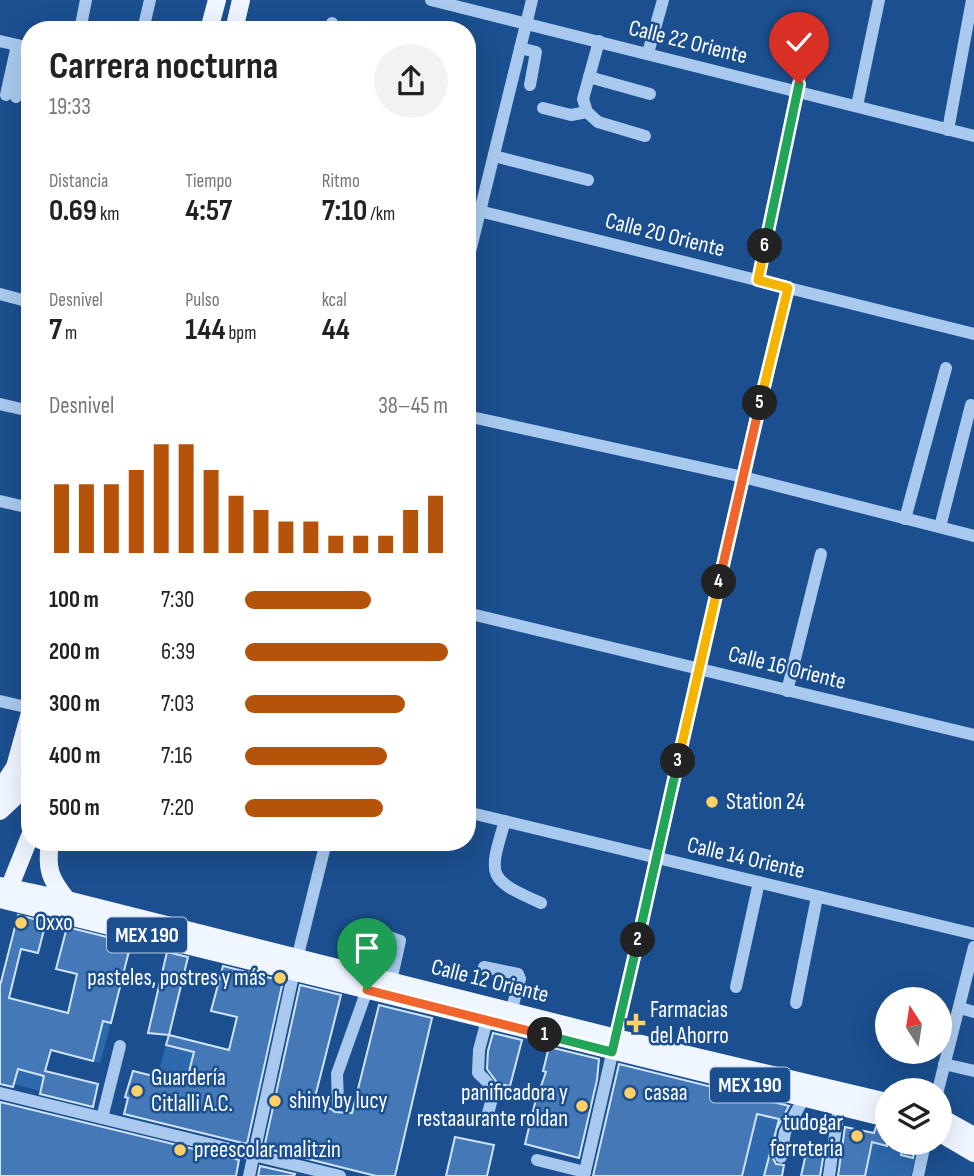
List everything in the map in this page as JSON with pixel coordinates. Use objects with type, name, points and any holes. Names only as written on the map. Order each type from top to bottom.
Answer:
[{"type":"main road","points":[[211,21],[217,0]]},
{"type":"main road","points":[[236,21],[241,0]]},
{"type":"main road","points":[[0,790],[15,767],[21,745]]},
{"type":"main road","points":[[0,811],[21,790]]},
{"type":"main road","points":[[2,895],[23,851]]},
{"type":"main road","points":[[50,851],[51,878],[67,900]]},
{"type":"main road","name":"Calle 12 Oriente","points":[[2,895],[67,900],[296,964],[367,990],[487,1020],[875,1099]]},
{"type":"main road","name":"Calle 12 Oriente","points":[[2,895],[296,964],[391,981],[511,1012],[614,1045],[804,1098],[875,1115]]},
{"type":"main road","points":[[952,1124],[974,1136]]},
{"type":"main road","points":[[952,1140],[974,1153]]},
{"type":"street","points":[[82,21],[86,0]]},
{"type":"street","points":[[145,21],[150,0]]},
{"type":"street","name":"Calle 22 Oriente","points":[[431,0],[974,136]]},
{"type":"street","points":[[476,205],[494,156],[532,0]]},
{"type":"street","points":[[648,53],[663,0]]},
{"type":"street","points":[[857,106],[880,0]]},
{"type":"street","points":[[948,130],[972,0]]},
{"type":"street","points":[[0,41],[21,46]]},
{"type":"street","points":[[599,41],[583,99],[587,112],[598,122],[645,136]]},
{"type":"street","points":[[758,280],[806,46]]},
{"type":"street","points":[[520,48],[537,49],[530,85]]},
{"type":"street","points":[[7,95],[21,60]]},
{"type":"street","points":[[589,77],[650,94]]},
{"type":"street","points":[[543,108],[571,115],[587,112]]},
{"type":"street","points":[[494,156],[588,180]]},
{"type":"street","name":"Calle 20 Oriente","points":[[476,210],[974,334]]},
{"type":"street","points":[[537,1160],[584,1174],[788,288]]},
{"type":"street","points":[[0,295],[21,300]]},
{"type":"street","points":[[905,519],[946,368]]},
{"type":"street","points":[[0,404],[21,409]]},
{"type":"street","points":[[940,527],[971,405]]},
{"type":"street","points":[[476,418],[743,477],[974,536]]},
{"type":"street","points":[[0,501],[21,506]]},
{"type":"street","points":[[787,691],[821,554]]},
{"type":"street","name":"Calle 16 Oriente","points":[[476,615],[974,735]]},
{"type":"street","points":[[0,701],[21,708]]},
{"type":"street","name":"Calle 14 Oriente","points":[[476,814],[974,934]]},
{"type":"street","points":[[505,821],[495,854],[494,869],[505,887],[541,903]]},
{"type":"street","points":[[249,1176],[324,851]]},
{"type":"street","points":[[736,986],[758,883]]},
{"type":"street","points":[[796,1003],[817,897]]},
{"type":"street","points":[[369,930],[400,941],[391,981]]},
{"type":"street","points":[[952,1036],[974,947]]},
{"type":"street","points":[[484,967],[518,974],[520,979],[511,1012]]},
{"type":"street","points":[[338,1104],[337,1074],[367,990]]},
{"type":"street","points":[[960,1008],[974,1012]]},
{"type":"street","points":[[486,1121],[493,1089],[478,1073],[479,1050],[487,1020]]},
{"type":"street","points":[[102,1118],[120,1046]]},
{"type":"street","points":[[941,1078],[944,1064],[974,1071]]},
{"type":"street","points":[[0,1094],[340,1176]]},
{"type":"street","points":[[781,1157],[785,1132],[804,1098]]},
{"type":"street","points":[[829,1176],[839,1106]]},
{"type":"street","points":[[918,1176],[922,1155]]},
{"type":"shaded area","points":[[103,1021],[111,1023],[100,1063],[93,1061]]},
{"type":"shaded area","points":[[166,1045],[225,1060],[190,1068],[186,1084],[157,1076]]},
{"type":"shaded area","points":[[18,1069],[44,1076],[40,1091],[14,1084]]},
{"type":"shaded area","points":[[757,1114],[778,1119],[765,1176],[743,1176]]},
{"type":"shaded area","points":[[872,1142],[875,1143],[875,1155],[915,1158],[911,1176],[864,1176]]},
{"type":"building","points":[[18,915],[46,922],[38,953],[21,949],[9,998],[68,1013],[77,974],[56,969],[67,927],[131,943],[111,1023],[103,1021],[93,1061],[51,1050],[45,1071],[98,1084],[93,1107],[40,1094],[44,1076],[18,1069],[13,1087],[0,1084],[0,986]]},
{"type":"building","points":[[167,952],[188,957],[169,1035],[148,1033]]},
{"type":"building","points":[[223,966],[283,981],[247,1144],[124,1114],[128,1098],[125,1097],[133,1071],[186,1084],[194,1052],[166,1045],[169,1035],[229,1050],[237,1017],[211,1011]]},
{"type":"building","points":[[300,985],[341,995],[313,1105],[335,1112],[352,1113],[379,1005],[432,1018],[395,1176],[376,1176],[264,1148]]},
{"type":"building","points":[[493,1033],[522,1040],[510,1086],[498,1084],[487,1069]]},
{"type":"building","points":[[549,1047],[599,1059],[597,1080],[579,1158],[525,1144],[546,1072],[543,1071]]},
{"type":"building","points":[[619,1064],[789,1106],[776,1130],[779,1119],[757,1114],[742,1176],[593,1176]]},
{"type":"building","points":[[0,1102],[239,1160],[236,1176],[0,1176]]},
{"type":"building","points":[[845,1127],[874,1133],[875,1130],[875,1143],[872,1142],[865,1176],[838,1176]]},
{"type":"building","points":[[776,1131],[772,1156],[776,1164],[784,1165],[782,1176],[764,1176]]},
{"type":"building","points":[[455,1137],[494,1145],[487,1176],[446,1176]]},
{"type":"building","points":[[807,1149],[824,1152],[820,1176],[801,1176]]},
{"type":"building","points":[[260,1166],[295,1174],[258,1176]]},
{"type":"place","name":"Station 24","points":[[712,802]]},
{"type":"place","name":"Oxxo","points":[[21,923]]},
{"type":"place","name":"pasteles, postres y más","points":[[280,978]]},
{"type":"place","name":"Farmacias del Ahorro","points":[[636,1023]]},
{"type":"place","name":"Guardería Citlalli A.C.","points":[[137,1091]]},
{"type":"place","name":"casaa","points":[[630,1093]]},
{"type":"place","name":"shiny by lucy","points":[[275,1101]]},
{"type":"place","name":"panificadora y restaaurante roldan","points":[[582,1106]]},
{"type":"place","name":"tudogar ferreteria","points":[[857,1136]]},
{"type":"place","name":"preescolar malitzin","points":[[180,1150]]},
{"type":"route","points":[[367,990],[612,1052],[788,288],[758,280],[799,84]]}]
